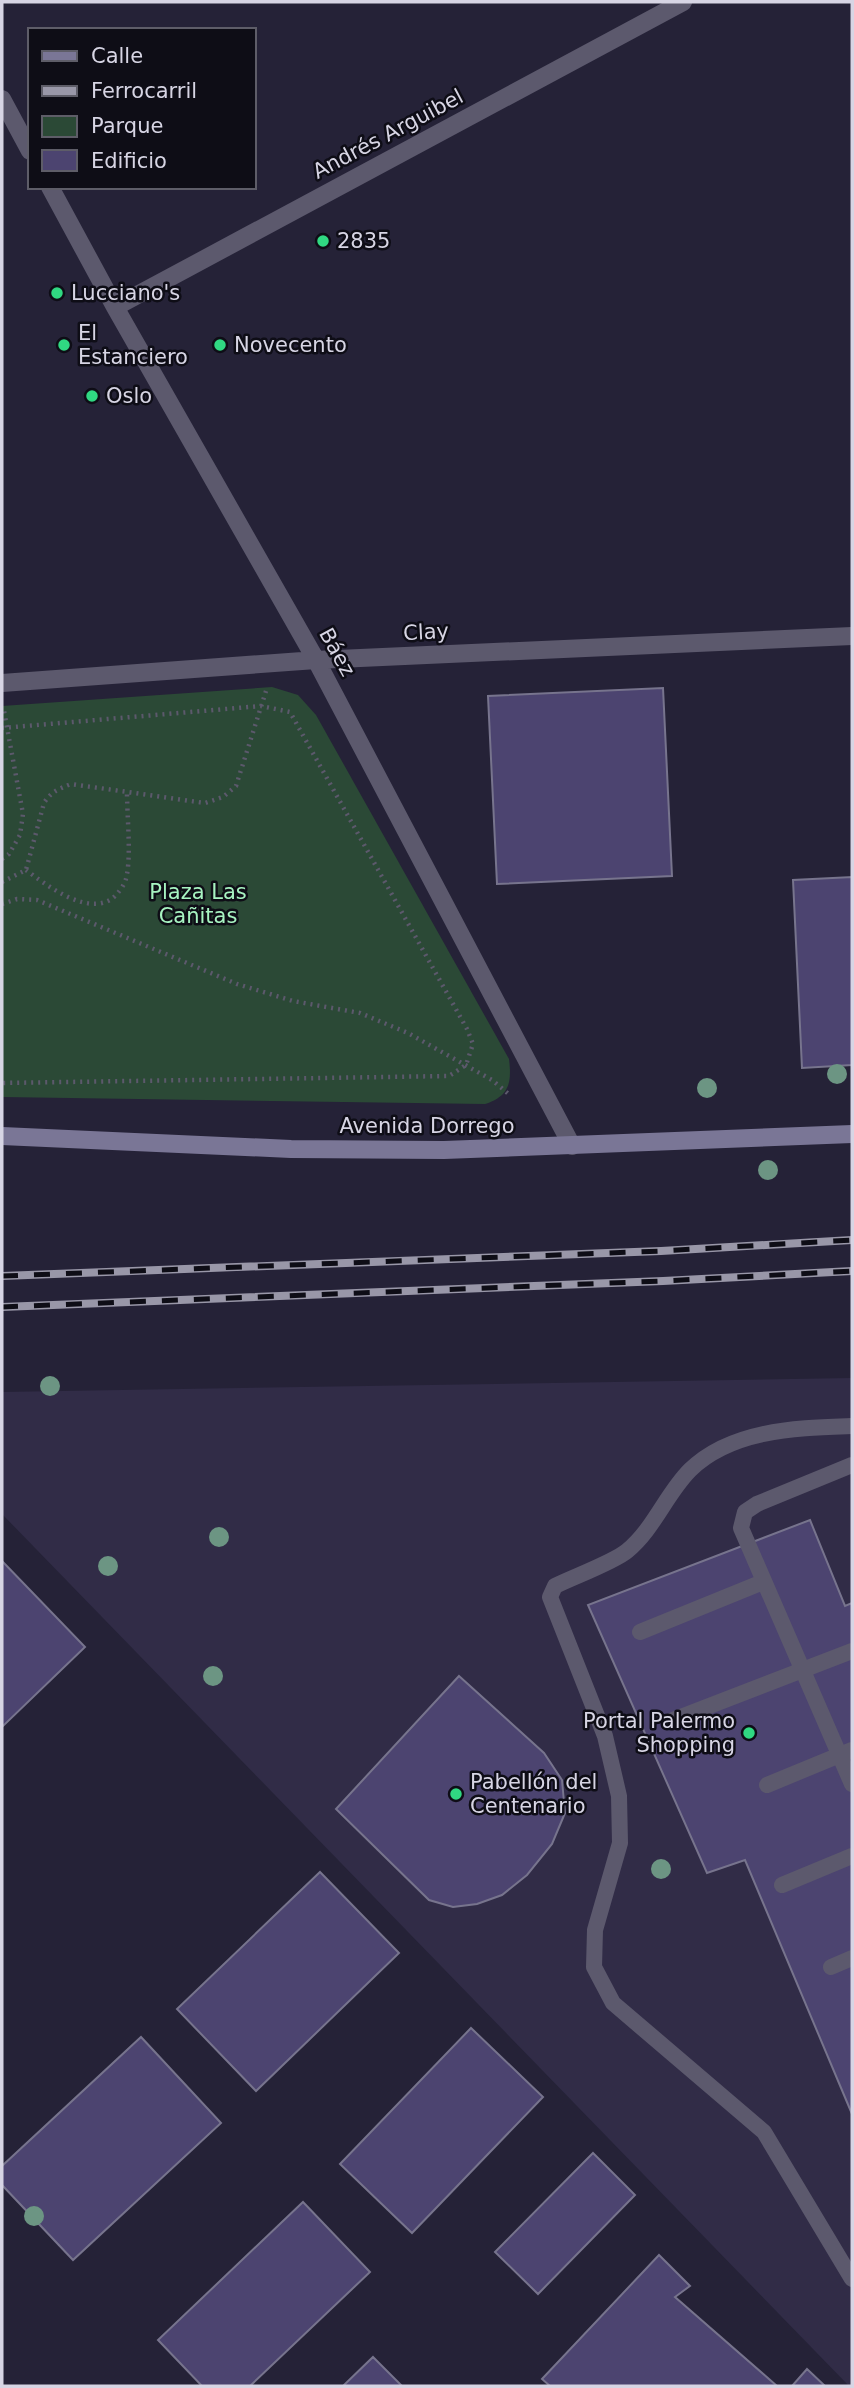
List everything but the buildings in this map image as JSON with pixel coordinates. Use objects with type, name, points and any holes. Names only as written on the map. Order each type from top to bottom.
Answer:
[{"type":"main road","name":"Avenida Dorrego","points":[[2,1136],[291,1149],[444,1150],[852,1134]]},
{"type":"street","name":"Andrés Arguibel","points":[[115,307],[683,2]]},
{"type":"street","points":[[2,99],[28,147]]},
{"type":"street","name":"Báez","points":[[51,189],[115,307],[316,660],[572,1146]]},
{"type":"street","name":"Clay","points":[[2,683],[316,660],[852,636]]},
{"type":"lane","points":[[852,1426],[778,1430],[716,1451],[690,1470],[643,1534],[626,1552],[555,1586],[551,1597],[605,1736],[619,1796],[620,1843],[595,1930],[594,1966],[613,2003],[764,2132],[852,2279]]},
{"type":"lane","points":[[852,1465],[757,1504],[745,1512],[741,1528],[803,1670],[846,1752],[852,1784]]},
{"type":"lane","points":[[640,1632],[760,1575]]},
{"type":"lane","points":[[673,1720],[852,1651]]},
{"type":"lane","points":[[767,1785],[846,1752]]},
{"type":"lane","points":[[782,1885],[852,1856]]},
{"type":"lane","points":[[831,1967],[852,1958]]},
{"type":"path","points":[[2,882],[26,870],[40,814],[50,794],[71,784],[205,803],[223,797],[236,786],[275,663]]},
{"type":"path","points":[[2,1083],[449,1076],[466,1065],[473,1044],[290,712],[261,706],[4,728]]},
{"type":"path","points":[[2,859],[9,854],[20,835],[23,814],[4,728],[4,709]]},
{"type":"path","points":[[26,870],[52,890],[75,900],[94,904],[109,900],[121,891],[128,876],[127,792]]},
{"type":"path","points":[[2,904],[17,899],[37,900],[237,984],[293,1001],[360,1013],[408,1033],[466,1065],[492,1080],[512,1097]]},
{"type":"shaded area","points":[[852,1378],[852,2386],[849,2386],[2,1514],[2,1392]]},
{"type":"green space","name":"Plaza Las Cañitas","points":[[272,687],[298,695],[316,715],[509,1059],[509,1082],[504,1093],[485,1104],[2,1097],[2,706]]},
{"type":"railway","points":[[2,1276],[661,1251],[852,1240]]},
{"type":"railway","points":[[2,1307],[852,1271]]},
{"type":"place","name":"2835","points":[[323,241]]},
{"type":"place","name":"Lucciano's","points":[[57,293]]},
{"type":"place","name":"El Estanciero","points":[[64,345]]},
{"type":"place","name":"Novecento","points":[[220,345]]},
{"type":"place","name":"Oslo","points":[[92,396]]},
{"type":"place","name":"Portal Palermo Shopping","points":[[749,1733]]},
{"type":"place","name":"Pabellón del Centenario","points":[[456,1794]]}]
